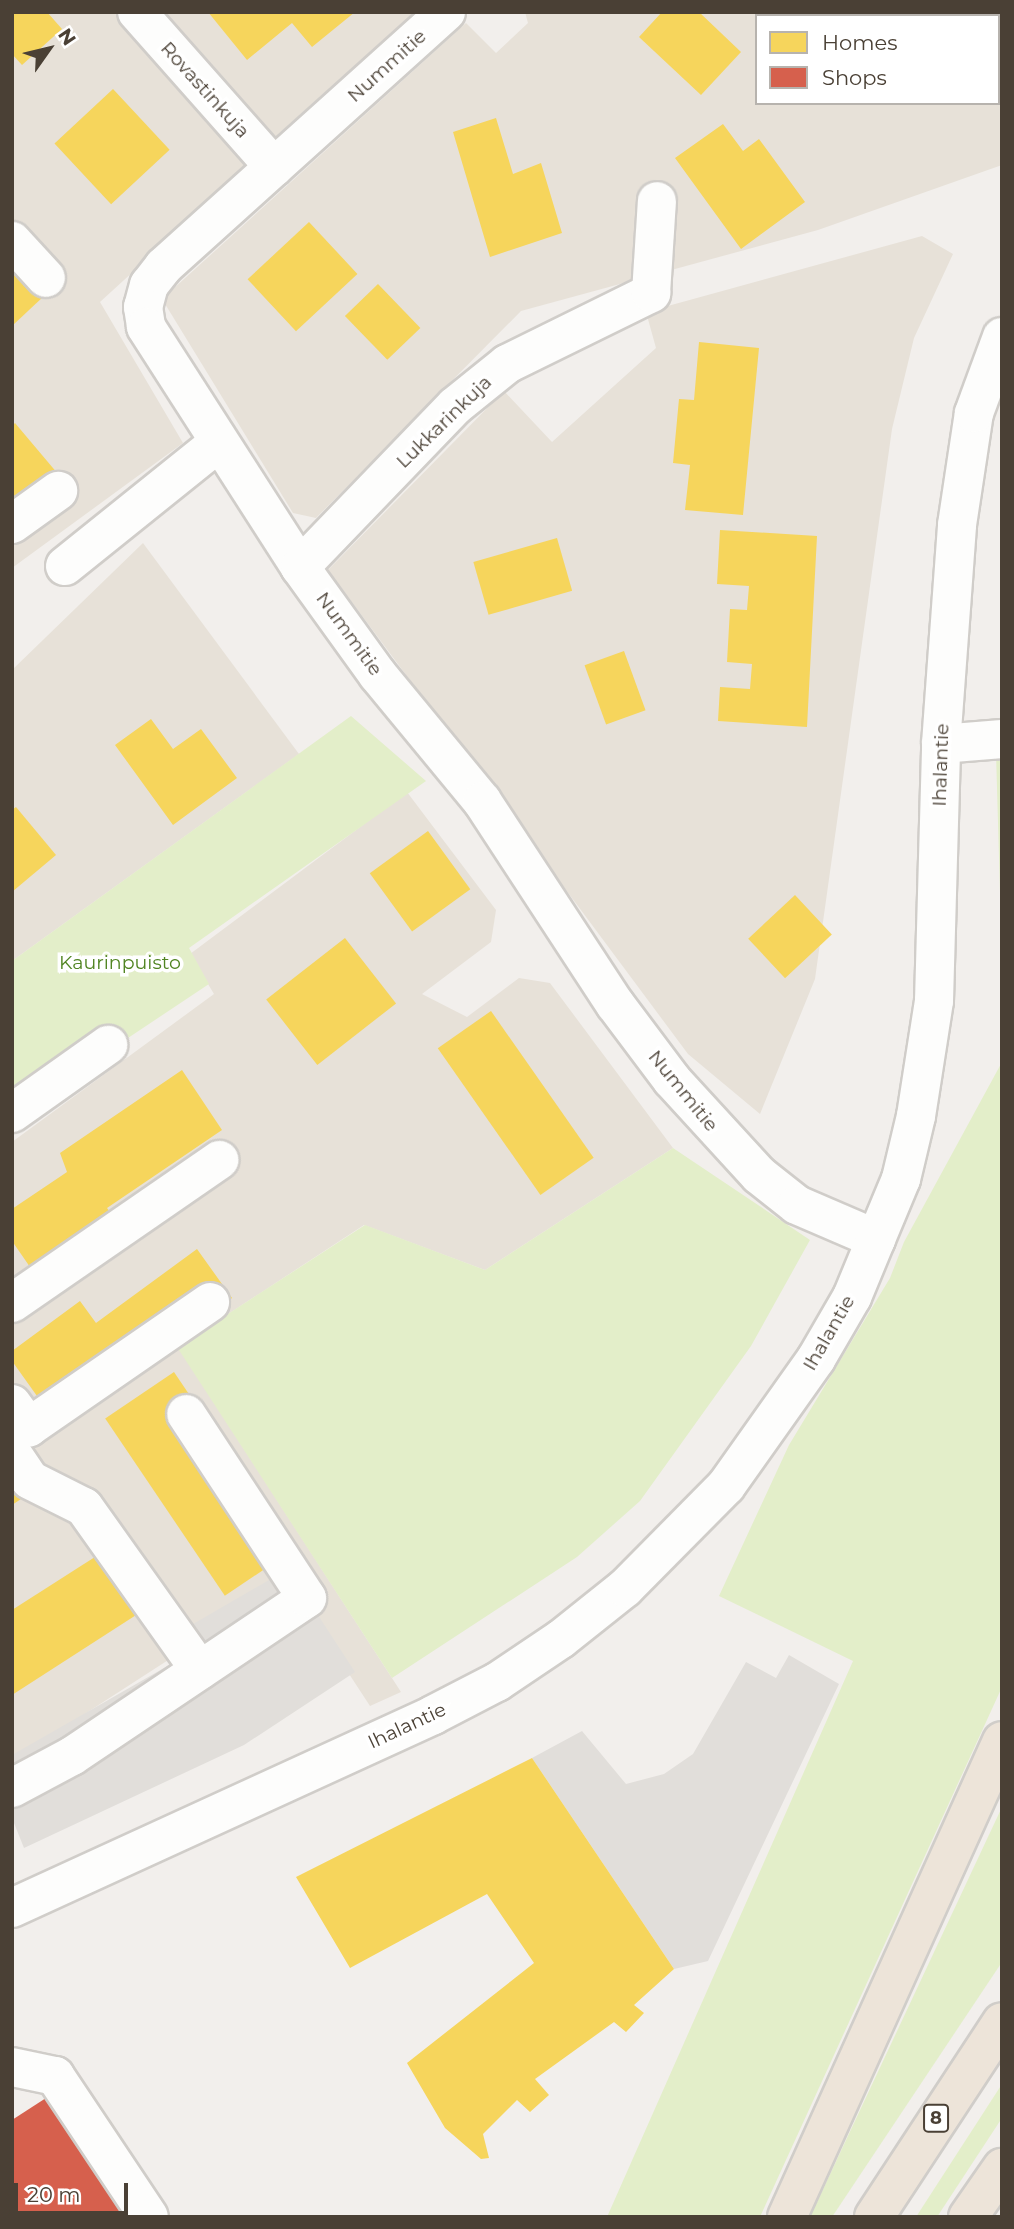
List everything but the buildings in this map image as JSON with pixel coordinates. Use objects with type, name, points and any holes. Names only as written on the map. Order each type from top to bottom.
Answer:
[{"type":"highway","points":[[787,2217],[1002,1741]]},
{"type":"highway","name":"8","points":[[874,2217],[1002,2022]]},
{"type":"highway","points":[[968,2217],[1002,2168]]},
{"type":"street","name":"Rovastinkuja","points":[[136,12],[274,167]]},
{"type":"street","name":"Nummitie","points":[[446,12],[164,265],[149,285],[143,307],[158,349],[300,567],[378,675],[482,801],[615,1004],[723,1140],[797,1205],[876,1239]]},
{"type":"street","name":"Lukkarinkuja","points":[[300,567],[456,406],[507,364],[651,293],[657,201]]},
{"type":"street","points":[[12,241],[46,278]]},
{"type":"street","name":"Ihalantie","points":[[12,1908],[433,1715],[498,1682],[561,1639],[625,1588],[726,1486],[816,1359],[852,1297],[901,1179],[927,1054],[934,1001],[941,744],[966,459],[974,414],[1002,337]]},
{"type":"street","points":[[65,566],[218,443]]},
{"type":"street","points":[[12,524],[58,491]]},
{"type":"street","points":[[941,744],[1002,739]]},
{"type":"street","points":[[12,1113],[108,1045]]},
{"type":"street","points":[[12,1303],[219,1160]]},
{"type":"street","points":[[12,1404],[29,1427],[209,1301]]},
{"type":"street","points":[[12,1788],[72,1756],[307,1598],[186,1414]]},
{"type":"street","points":[[12,1453],[30,1480],[84,1507],[200,1670]]},
{"type":"street","points":[[12,2067],[55,2076],[149,2217]]},
{"type":"shaded area","points":[[12,12],[117,12],[253,162],[100,302],[183,443],[12,568]]},
{"type":"shaded area","points":[[163,12],[418,12],[278,140]]},
{"type":"shaded area","points":[[525,12],[1002,12],[1002,165],[818,230],[521,311],[316,518],[293,513],[162,299],[466,23],[496,53],[528,23]]},
{"type":"shaded area","points":[[922,236],[953,254],[914,338],[892,429],[815,979],[760,1114],[688,1054],[328,570],[504,391],[552,442],[656,348],[646,312]]},
{"type":"shaded area","points":[[143,543],[299,754],[12,961],[12,670]]},
{"type":"shaded area","points":[[407,792],[496,910],[491,942],[422,994],[467,1017],[519,978],[550,983],[673,1148],[485,1270],[364,1225],[178,1347],[401,1692],[370,1706],[289,1582],[12,1761],[12,1142],[214,994],[190,954]]},
{"type":"shaded area","points":[[288,1569],[355,1672],[244,1745],[24,1848],[12,1818],[12,1755],[178,1660],[169,1638]]},
{"type":"shaded area","points":[[789,1655],[839,1684],[708,1961],[674,1969],[532,1758],[582,1731],[626,1784],[664,1774],[693,1754],[746,1662],[776,1678]]},
{"type":"green space","name":"Kaurinpuisto","points":[[351,716],[426,781],[189,948],[209,984],[128,1038],[103,1027],[12,1091],[12,961]]},
{"type":"green space","points":[[1002,752],[1002,962],[996,753]]},
{"type":"green space","points":[[1002,1062],[1002,1687],[760,2217],[607,2217],[853,1661],[719,1596],[789,1445],[890,1278],[904,1242]]},
{"type":"green space","points":[[673,1148],[810,1240],[751,1346],[640,1501],[577,1557],[392,1678],[177,1347],[365,1225],[485,1270]]},
{"type":"green space","points":[[1002,1807],[1002,1962],[832,2217],[810,2217]]},
{"type":"green space","points":[[1002,2084],[1002,2118],[937,2217],[916,2217]]}]
